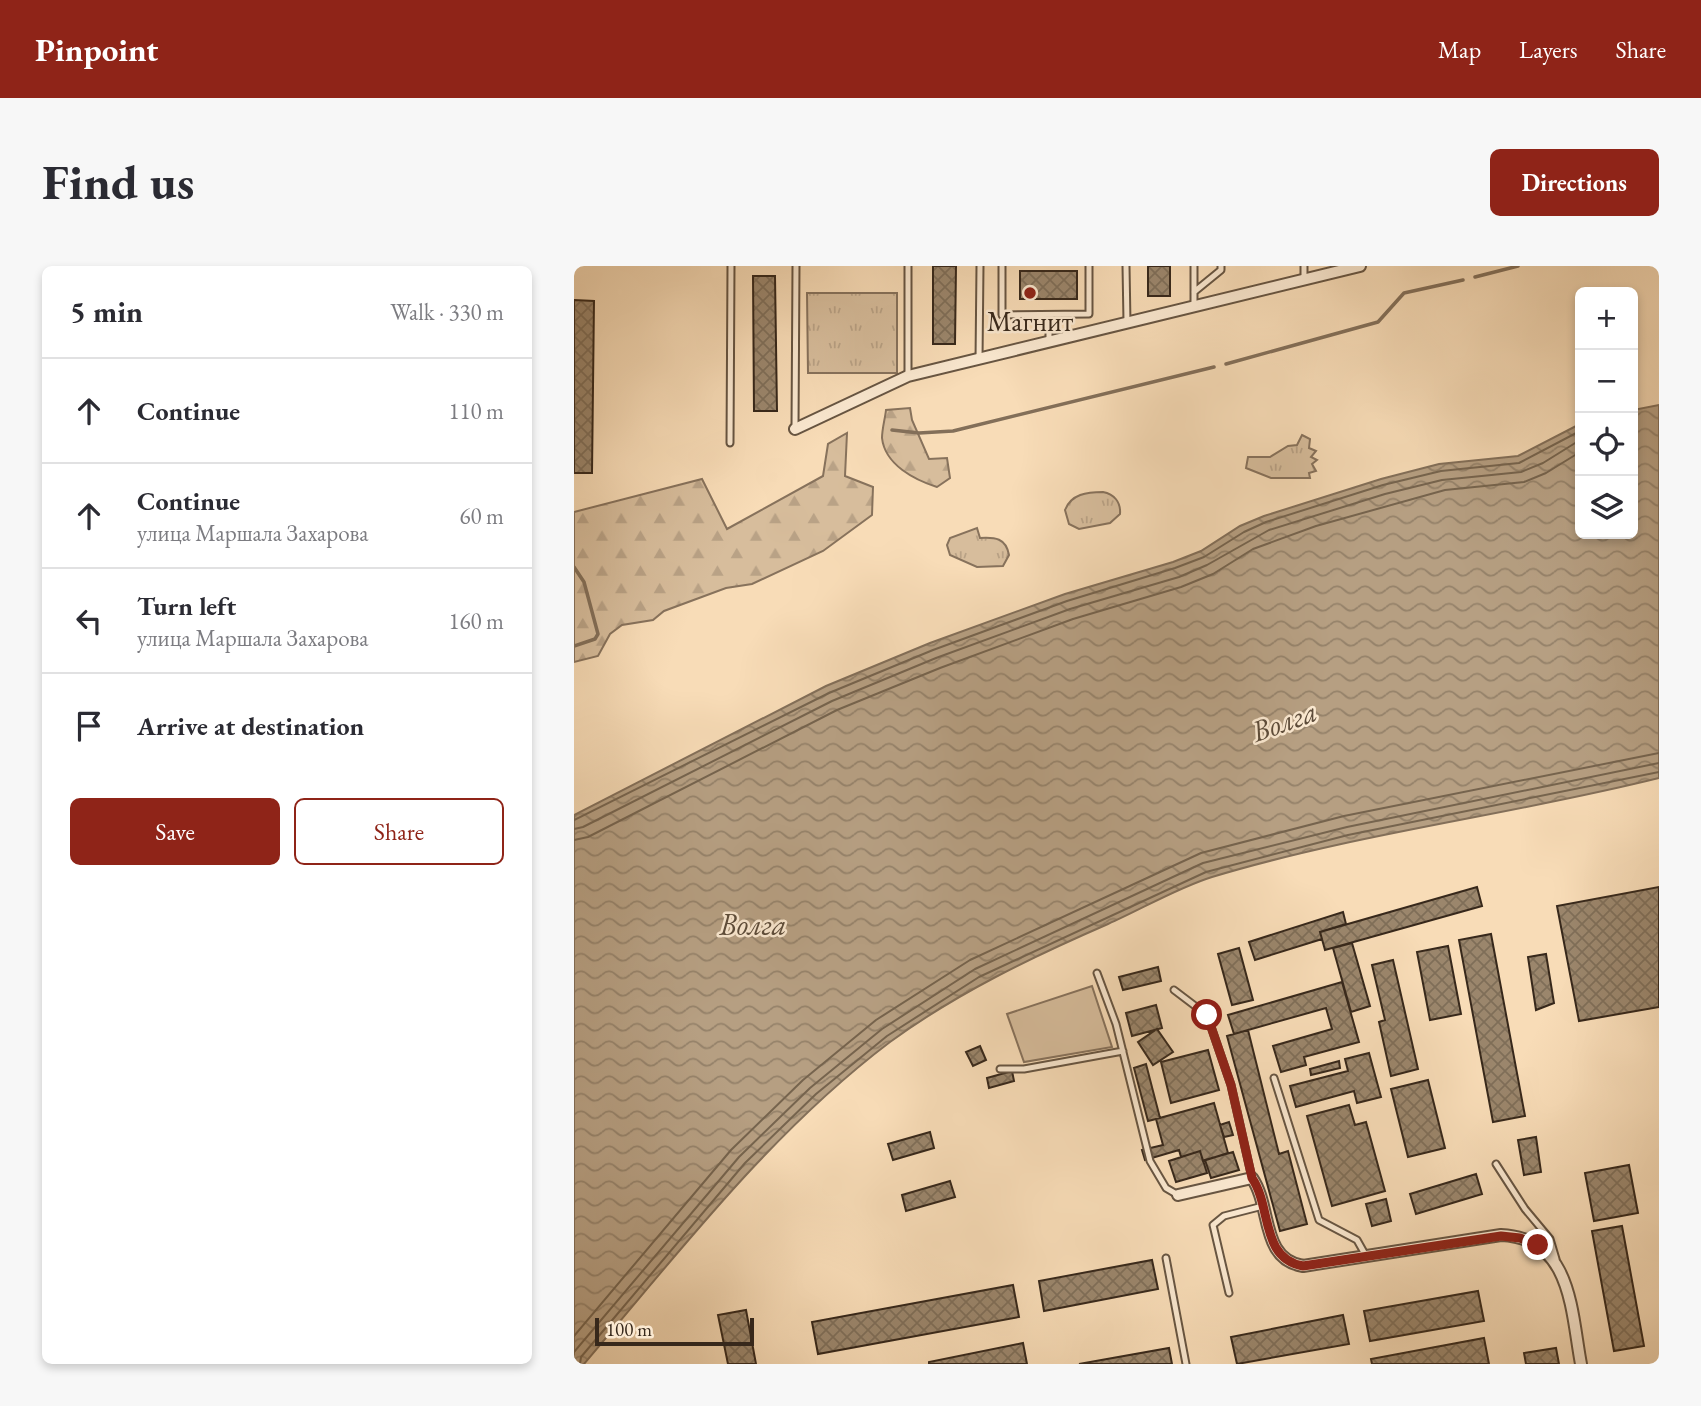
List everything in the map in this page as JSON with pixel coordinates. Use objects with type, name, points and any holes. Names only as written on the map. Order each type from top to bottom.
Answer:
[{"type":"street","points":[[795,429],[908,376],[1360,266]]},
{"type":"street","points":[[1178,1195],[1252,1178],[1260,1189],[1272,1242],[1280,1256],[1290,1263],[1303,1266],[1511,1236],[1538,1245],[1558,1266],[1565,1282],[1581,1364]]},
{"type":"lane","points":[[730,443],[731,266]]},
{"type":"lane","points":[[795,429],[796,266]]},
{"type":"lane","points":[[908,266],[908,376]]},
{"type":"lane","points":[[979,360],[980,266]]},
{"type":"lane","points":[[1002,266],[1002,315],[1089,314],[1089,266]]},
{"type":"lane","points":[[1126,266],[1127,323]]},
{"type":"lane","points":[[1194,266],[1194,308]]},
{"type":"lane","points":[[1194,292],[1221,270],[1221,266]]},
{"type":"lane","points":[[1304,266],[1304,280]]},
{"type":"lane","points":[[1049,315],[1049,342]]},
{"type":"lane","points":[[1097,973],[1123,1051],[1150,1161],[1166,1188],[1178,1195]]},
{"type":"lane","points":[[1174,990],[1207,1015],[1231,1085],[1252,1178]]},
{"type":"lane","points":[[1000,1069],[1035,1067],[1123,1051]]},
{"type":"lane","points":[[1274,1078],[1319,1220],[1357,1240],[1366,1256]]},
{"type":"lane","points":[[1496,1164],[1525,1209],[1550,1239],[1558,1266]]},
{"type":"lane","points":[[1229,1293],[1213,1225],[1224,1216],[1264,1206]]},
{"type":"lane","points":[[1166,1258],[1186,1364]]},
{"type":"green space","points":[[807,293],[897,293],[897,373],[808,373]]},
{"type":"green space","points":[[910,408],[912,420],[929,459],[947,458],[950,478],[937,487],[902,470],[884,448],[882,435],[886,410]]},
{"type":"green space","points":[[847,433],[845,476],[873,487],[872,515],[823,551],[752,584],[726,588],[664,611],[653,620],[622,625],[610,634],[598,656],[574,662],[574,512],[702,479],[727,529],[823,476],[828,444]]},
{"type":"green space","points":[[1302,435],[1310,439],[1309,448],[1316,451],[1311,457],[1317,460],[1312,464],[1316,471],[1309,473],[1310,478],[1271,478],[1246,468],[1248,457],[1270,457],[1288,446],[1297,445]]},
{"type":"green space","points":[[1103,492],[1116,499],[1120,514],[1110,523],[1079,529],[1069,524],[1065,510],[1071,500],[1086,493]]},
{"type":"green space","points":[[977,528],[980,538],[995,538],[1008,549],[1009,555],[1003,566],[977,567],[950,555],[947,545],[950,538]]},
{"type":"green space","points":[[1092,986],[1112,1047],[1024,1062],[1007,1014]]},
{"type":"water","name":"Волга","points":[[1659,405],[1659,778],[1323,848],[1212,877],[1051,949],[996,977],[915,1024],[805,1114],[728,1194],[584,1364],[574,1364],[574,815],[826,686],[930,643],[1065,594],[1173,562],[1201,551],[1240,526],[1264,516],[1381,479],[1439,464],[1518,456],[1575,427],[1575,539],[1638,539],[1638,409]]},
{"type":"building","points":[[933,266],[956,266],[955,344],[933,344]]},
{"type":"building","points":[[1148,266],[1170,266],[1170,296],[1148,296]]},
{"type":"building","points":[[1020,271],[1077,271],[1077,299],[1020,299]]},
{"type":"building","points":[[753,276],[775,276],[777,411],[754,411]]},
{"type":"building","points":[[574,300],[594,301],[592,473],[574,473]]},
{"type":"building","points":[[1477,887],[1482,906],[1325,950],[1320,932]]},
{"type":"building","points":[[1659,887],[1659,1007],[1579,1021],[1557,906]]},
{"type":"building","points":[[1343,912],[1346,924],[1320,932],[1322,939],[1255,960],[1249,942]]},
{"type":"building","points":[[1491,934],[1525,1116],[1493,1122],[1459,940]]},
{"type":"building","points":[[1352,943],[1370,1006],[1351,1012],[1333,948]]},
{"type":"building","points":[[1448,946],[1461,1014],[1430,1020],[1417,952]]},
{"type":"building","points":[[1239,948],[1253,1000],[1232,1005],[1218,954]]},
{"type":"building","points":[[1546,954],[1554,1003],[1536,1010],[1528,957]]},
{"type":"building","points":[[1393,960],[1418,1069],[1391,1076],[1379,1022],[1385,1020],[1372,965]]},
{"type":"building","points":[[1158,967],[1161,981],[1123,990],[1119,977]]},
{"type":"building","points":[[1342,982],[1359,1042],[1304,1057],[1306,1065],[1281,1072],[1273,1046],[1332,1029],[1326,1008],[1234,1034],[1228,1015]]},
{"type":"building","points":[[1156,1005],[1162,1028],[1132,1036],[1126,1013]]},
{"type":"building","points":[[1157,1029],[1173,1052],[1153,1065],[1138,1042]]},
{"type":"building","points":[[1248,1030],[1279,1154],[1288,1151],[1307,1224],[1280,1231],[1227,1036]]},
{"type":"building","points":[[980,1046],[986,1060],[973,1066],[966,1052]]},
{"type":"building","points":[[1208,1050],[1219,1090],[1171,1103],[1161,1062]]},
{"type":"building","points":[[1369,1053],[1381,1097],[1357,1103],[1354,1091],[1296,1107],[1290,1086],[1348,1071],[1345,1059]]},
{"type":"building","points":[[1339,1061],[1340,1068],[1311,1075],[1310,1069]]},
{"type":"building","points":[[1146,1064],[1160,1118],[1148,1121],[1134,1068]]},
{"type":"building","points":[[1012,1071],[1014,1081],[989,1088],[987,1078]]},
{"type":"building","points":[[1428,1080],[1445,1148],[1408,1157],[1391,1089]]},
{"type":"building","points":[[1214,1103],[1228,1153],[1203,1161],[1200,1151],[1181,1157],[1179,1150],[1145,1160],[1142,1150],[1163,1145],[1156,1119]]},
{"type":"building","points":[[1349,1105],[1355,1125],[1366,1122],[1385,1191],[1332,1206],[1307,1116]]},
{"type":"building","points":[[1229,1122],[1233,1135],[1224,1137],[1220,1125]]},
{"type":"building","points":[[930,1132],[934,1148],[893,1160],[888,1144]]},
{"type":"building","points":[[1536,1137],[1541,1172],[1524,1175],[1518,1140]]},
{"type":"building","points":[[1200,1151],[1207,1173],[1176,1182],[1169,1161]]},
{"type":"building","points":[[1233,1152],[1239,1170],[1211,1178],[1205,1160]]},
{"type":"building","points":[[1629,1165],[1638,1213],[1594,1221],[1585,1173]]},
{"type":"building","points":[[1476,1174],[1482,1194],[1416,1214],[1410,1194]]},
{"type":"building","points":[[950,1181],[955,1197],[906,1211],[902,1195]]},
{"type":"building","points":[[1386,1199],[1391,1221],[1372,1226],[1366,1204]]},
{"type":"building","points":[[1622,1226],[1644,1346],[1614,1351],[1592,1231]]},
{"type":"building","points":[[1152,1260],[1158,1289],[1044,1311],[1039,1281]]},
{"type":"building","points":[[1013,1285],[1019,1317],[818,1354],[812,1322]]},
{"type":"building","points":[[1478,1291],[1484,1321],[1370,1341],[1364,1311]]},
{"type":"building","points":[[746,1310],[756,1364],[728,1364],[718,1315]]},
{"type":"building","points":[[1343,1315],[1349,1344],[1237,1364],[1231,1337]]},
{"type":"building","points":[[1484,1338],[1489,1364],[1372,1364],[1371,1359]]},
{"type":"building","points":[[1023,1343],[1027,1364],[929,1364],[929,1362]]},
{"type":"building","points":[[1169,1348],[1172,1364],[1079,1364]]},
{"type":"building","points":[[1556,1348],[1559,1364],[1526,1364],[1524,1353]]},
{"type":"waterway","points":[[1475,277],[1518,266]]},
{"type":"waterway","points":[[1226,364],[1378,322],[1404,293],[1463,280]]},
{"type":"waterway","points":[[892,430],[919,433],[953,431],[1214,367]]},
{"type":"waterway","points":[[574,567],[584,582],[598,634],[595,639],[574,646]]},
{"type":"place","name":"Магнит","points":[[1030,293]]},
{"type":"route","points":[[1207,1015],[1231,1085],[1247,1143],[1252,1178],[1260,1189],[1272,1242],[1280,1256],[1290,1263],[1303,1266],[1501,1236],[1520,1238],[1538,1245]]}]
